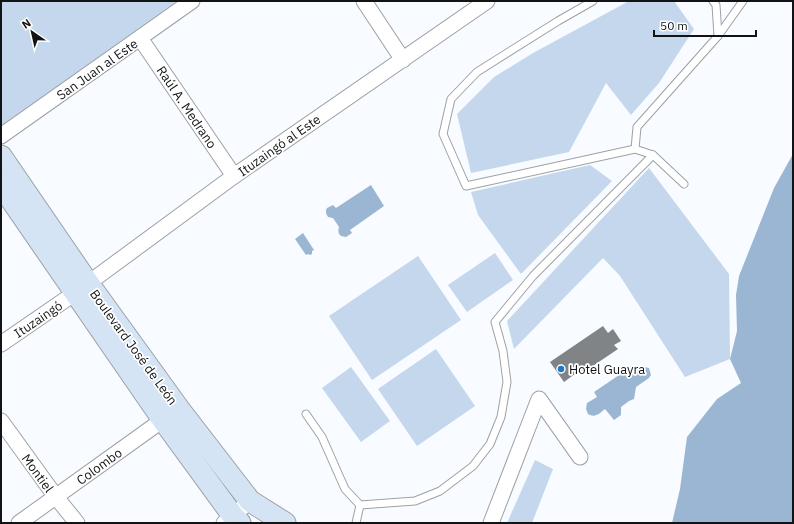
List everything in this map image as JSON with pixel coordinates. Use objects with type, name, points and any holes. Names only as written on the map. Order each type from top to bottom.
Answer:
[{"type":"main road","name":"Boulevard José de León","points":[[1,156],[82,288]]},
{"type":"main road","name":"Boulevard José de León","points":[[1,185],[82,288],[171,415],[232,521]]},
{"type":"main road","name":"Boulevard José de León","points":[[171,415],[250,500],[285,523]]},
{"type":"street","name":"San Juan al Este","points":[[1,136],[192,1]]},
{"type":"street","points":[[364,1],[403,60]]},
{"type":"street","name":"Ituzaingó al Este","points":[[82,288],[234,176],[487,1]]},
{"type":"street","name":"Raúl A. Medrano","points":[[140,38],[234,176]]},
{"type":"street","name":"Ituzaingó","points":[[1,344],[82,288]]},
{"type":"street","points":[[491,523],[539,398],[580,457]]},
{"type":"street","name":"Colombo","points":[[19,523],[171,415]]},
{"type":"street","name":"Montiel","points":[[1,421],[56,497],[77,523]]},
{"type":"street","points":[[232,521],[250,500]]},
{"type":"lane","points":[[593,1],[558,21],[477,72],[451,99],[443,134],[466,186],[635,149],[653,154],[684,184]]},
{"type":"lane","points":[[635,149],[637,127],[718,36],[743,1]]},
{"type":"lane","points":[[716,2],[718,36]]},
{"type":"lane","points":[[360,506],[415,501],[440,491],[473,466],[490,444],[501,417],[506,382],[503,351],[495,322],[533,276],[653,154]]},
{"type":"lane","points":[[306,414],[322,437],[345,489],[360,506]]},
{"type":"lane","points":[[356,523],[360,506]]},
{"type":"shaded area","points":[[1,1],[178,1],[1,127]]},
{"type":"shaded area","points":[[629,1],[674,1],[694,29],[659,83],[631,115],[606,83],[569,152],[471,173],[457,114],[494,77],[533,53]]},
{"type":"shaded area","points":[[793,154],[793,523],[672,523],[680,489],[687,437],[717,399],[741,383],[730,359],[737,331],[736,295],[739,276],[774,188]]},
{"type":"shaded area","points":[[590,165],[612,181],[521,274],[478,215],[471,192]]},
{"type":"shaded area","points":[[649,168],[729,274],[730,359],[685,377],[620,276],[603,258],[514,349],[507,321]]},
{"type":"shaded area","points":[[371,185],[384,206],[350,230],[352,233],[346,237],[341,236],[338,232],[339,227],[333,218],[328,217],[327,215],[327,208],[333,205],[336,208]]},
{"type":"shaded area","points":[[303,233],[314,250],[310,255],[306,255],[295,239]]},
{"type":"shaded area","points":[[495,253],[513,280],[467,312],[448,285]]},
{"type":"shaded area","points":[[418,256],[461,320],[372,380],[329,316]]},
{"type":"shaded area","points":[[436,349],[475,406],[417,446],[378,389]]},
{"type":"shaded area","points":[[640,366],[649,368],[651,375],[636,387],[634,399],[621,407],[621,415],[614,420],[605,409],[599,414],[588,414],[586,409],[587,403],[597,397],[594,392],[628,369],[631,371]]},
{"type":"shaded area","points":[[351,367],[390,421],[361,442],[322,388]]},
{"type":"shaded area","points":[[535,460],[553,469],[532,523],[507,523]]},
{"type":"building","points":[[603,326],[608,333],[613,329],[621,341],[614,345],[618,349],[581,374],[579,371],[564,382],[550,362]]},
{"type":"place","name":"Hotel Guayra","points":[[561,369]]}]
